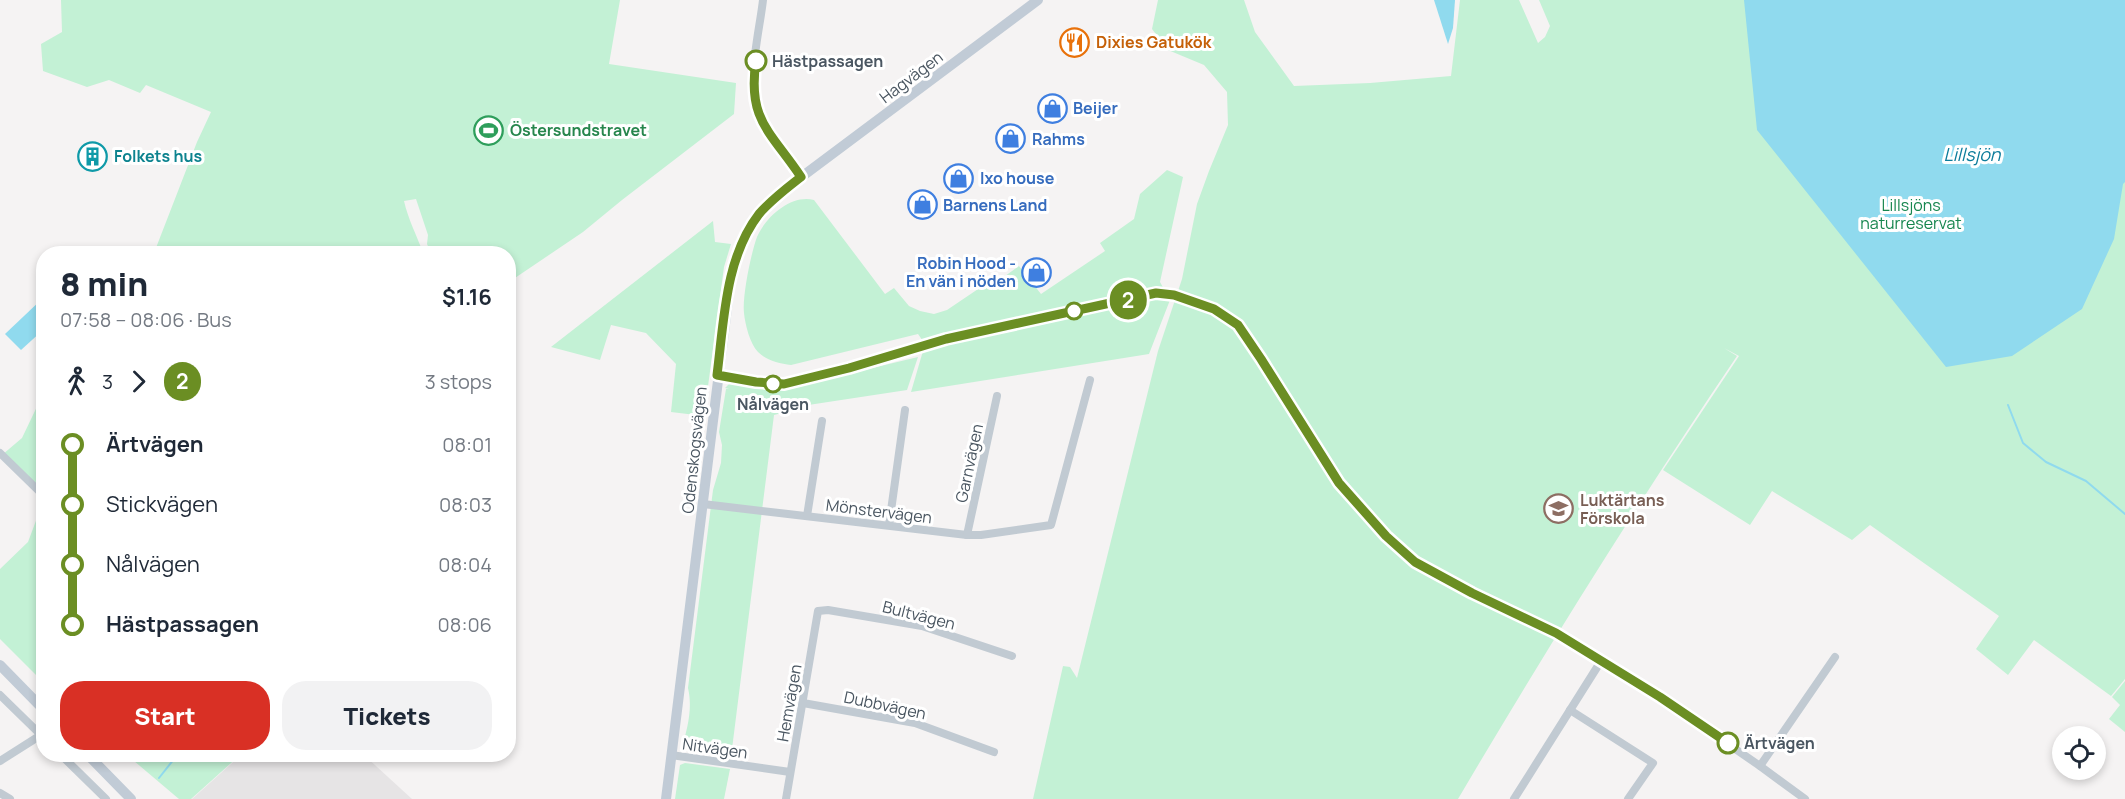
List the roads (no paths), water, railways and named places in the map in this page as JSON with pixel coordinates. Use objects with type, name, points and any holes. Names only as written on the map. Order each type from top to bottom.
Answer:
[{"type":"street","points":[[764,0],[754,73],[755,104],[762,123],[801,177]]},
{"type":"street","name":"Hagvägen","points":[[801,177],[1038,0]]},
{"type":"street","name":"Odenskogsvägen","points":[[666,799],[732,268],[747,232],[759,214],[801,177]]},
{"type":"street","name":"Mönstervägen","points":[[703,504],[967,535],[1051,525],[1090,380]]},
{"type":"street","name":"Garnvägen","points":[[967,535],[997,396]]},
{"type":"street","points":[[889,525],[905,410]]},
{"type":"street","points":[[807,516],[822,421]]},
{"type":"street","points":[[0,453],[36,488]]},
{"type":"street","name":"Bultvägen","points":[[818,611],[828,610],[922,626],[1012,656]]},
{"type":"street","name":"Hemvägen","points":[[786,799],[818,611]]},
{"type":"street","points":[[1556,633],[1660,697],[1805,799]]},
{"type":"street","points":[[1761,766],[1835,657]]},
{"type":"street","points":[[1514,799],[1600,661]]},
{"type":"street","points":[[0,665],[36,702]]},
{"type":"street","points":[[0,695],[36,731]]},
{"type":"street","name":"Dubbvägen","points":[[803,703],[915,723],[994,752]]},
{"type":"street","points":[[1570,710],[1653,763],[1628,799]]},
{"type":"street","points":[[0,761],[36,740]]},
{"type":"street","name":"Nitvägen","points":[[671,755],[790,772]]},
{"type":"street","points":[[68,762],[106,799]]},
{"type":"street","points":[[95,762],[131,799]]},
{"type":"street","points":[[0,793],[10,799]]},
{"type":"water","points":[[1434,0],[1455,0],[1453,28],[1448,44]]},
{"type":"water","name":"Lillsjön","points":[[1744,0],[2125,0],[2125,182],[2114,239],[2082,309],[2012,356],[1946,367],[1757,130]]},
{"type":"water","points":[[36,305],[36,336],[21,350],[5,334]]},
{"type":"waterway","points":[[2008,405],[2023,443],[2046,462],[2086,481],[2125,514]]},
{"type":"waterway","points":[[159,778],[172,762]]},
{"type":"place","name":"Dixies Gatukök","points":[[1075,42]]},
{"type":"place","name":"Hästpassagen","points":[[756,61]]},
{"type":"place","name":"Beijer","points":[[1052,108]]},
{"type":"place","name":"Östersundstravet","points":[[489,130]]},
{"type":"place","name":"Rahms","points":[[1011,139]]},
{"type":"place","name":"Folkets hus","points":[[93,156]]},
{"type":"place","name":"Ixo house","points":[[959,178]]},
{"type":"place","name":"Barnens Land","points":[[922,205]]},
{"type":"place","name":"Robin Hood - En vän i nöden","points":[[1037,272]]},
{"type":"place","name":"Nålvägen","points":[[773,384]]},
{"type":"place","name":"Luktärtans Förskola","points":[[1559,509]]},
{"type":"place","name":"Ärtvägen","points":[[1728,743]]},
{"type":"park label","name":"Lillsjöns naturreservat","points":[[1911,214]]}]
